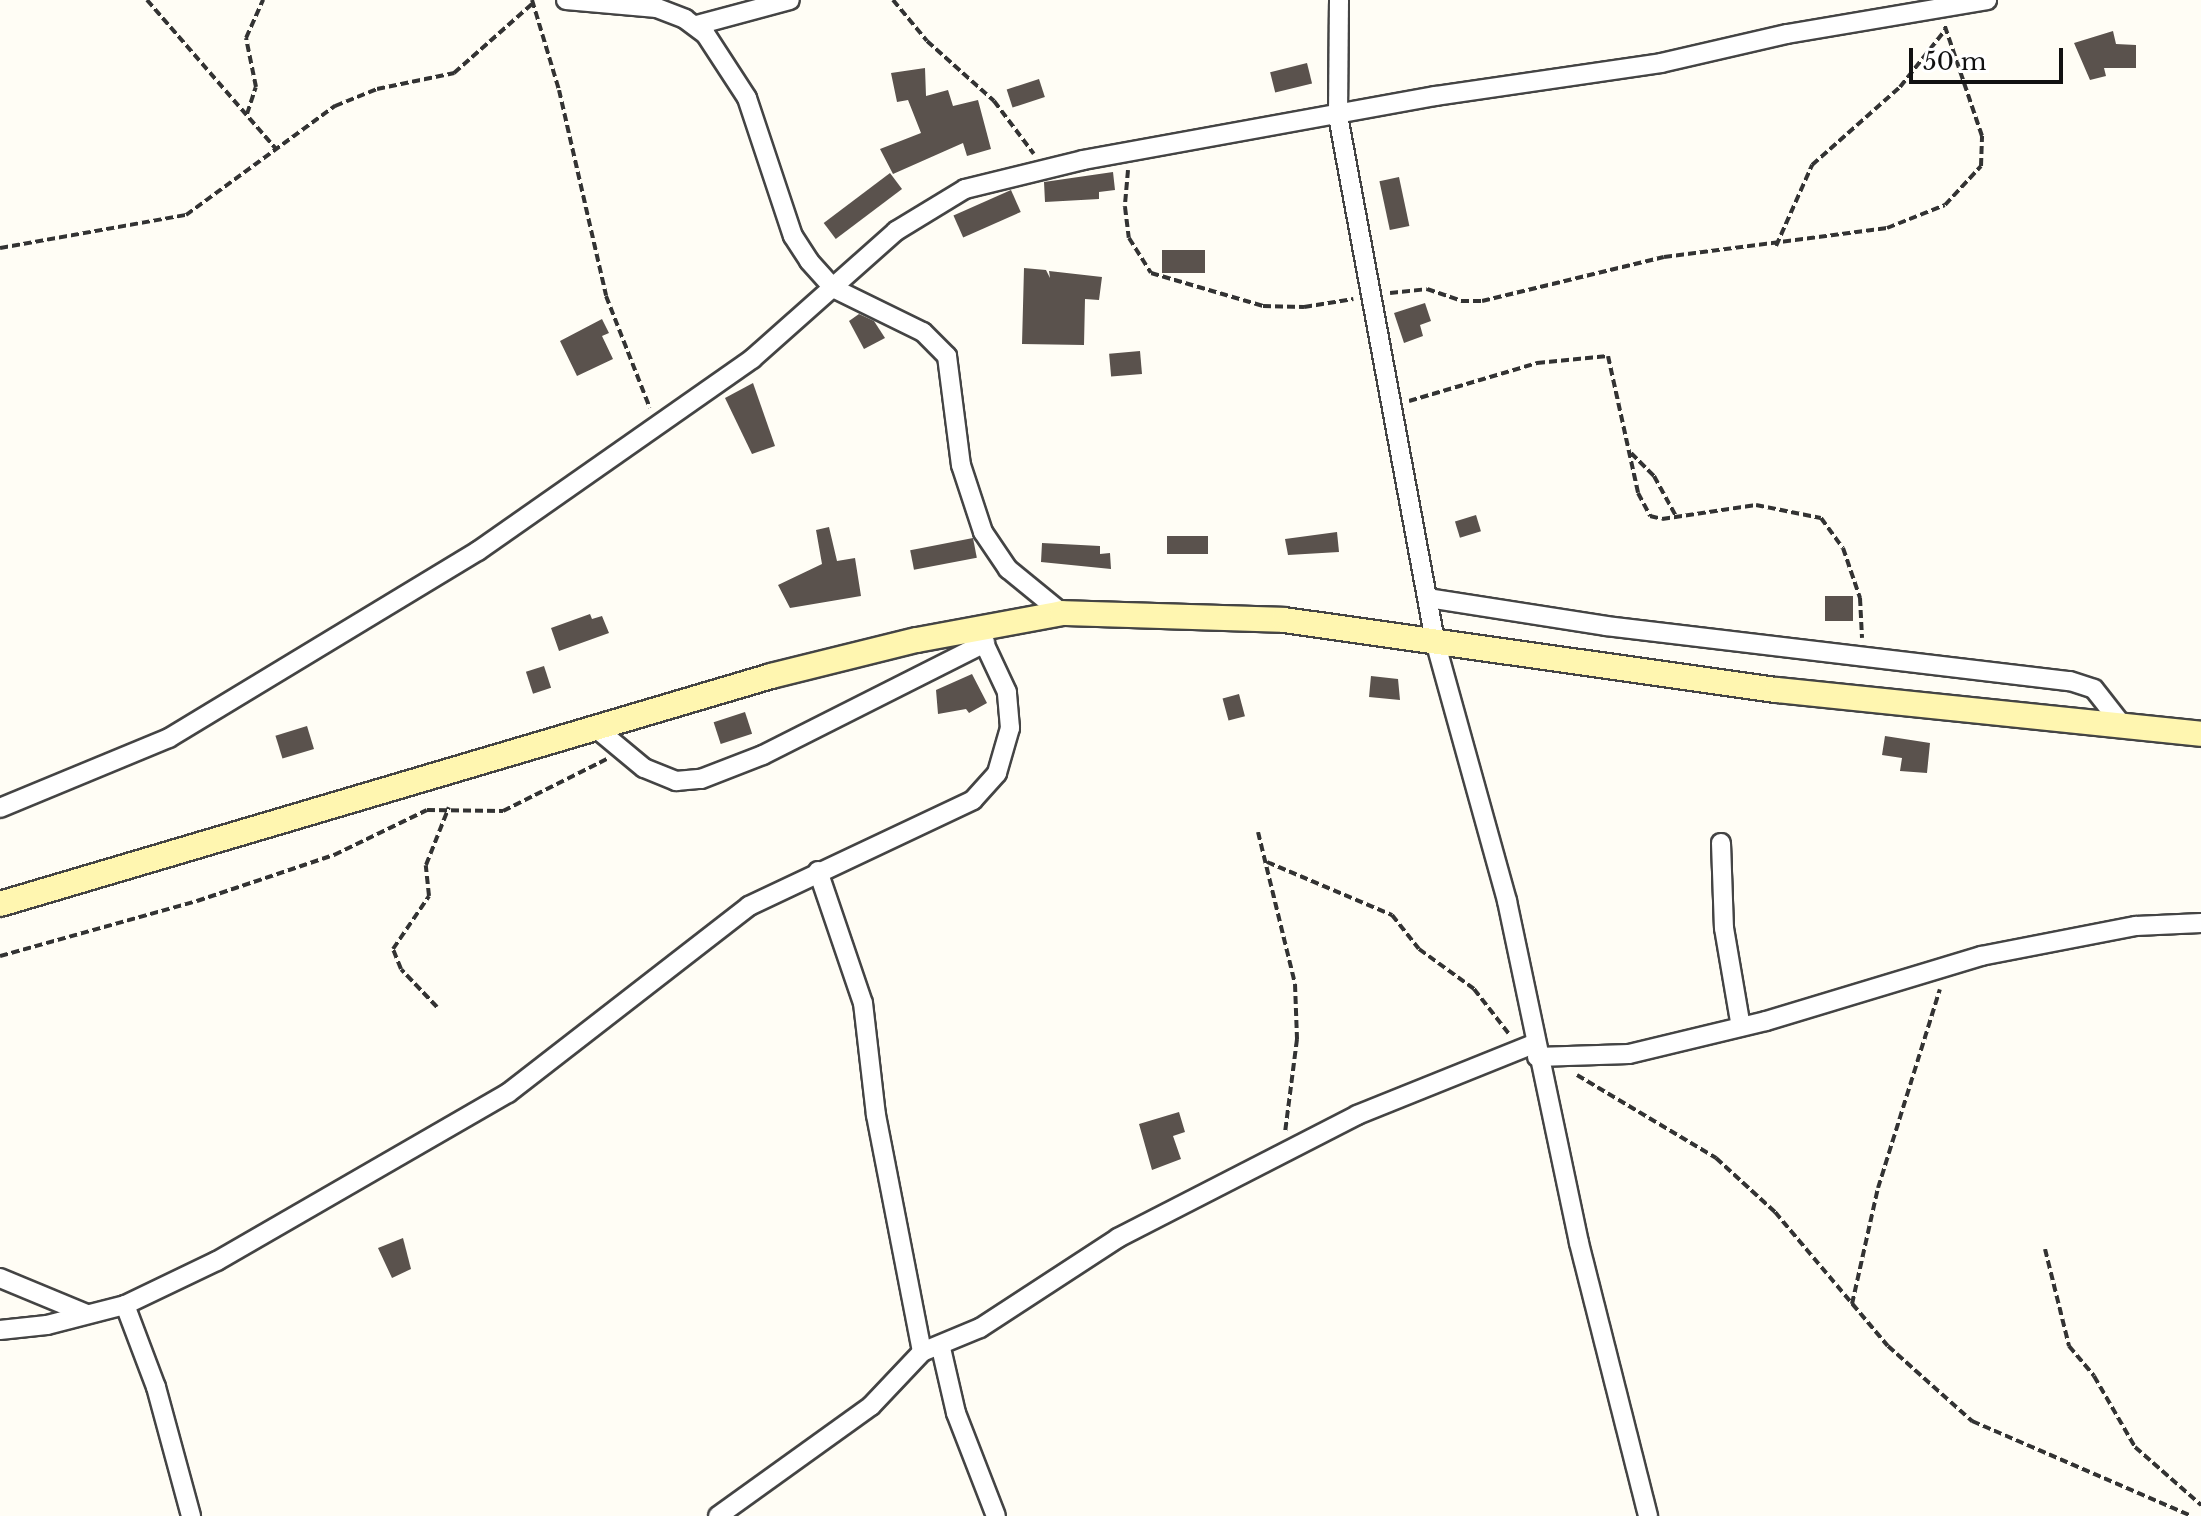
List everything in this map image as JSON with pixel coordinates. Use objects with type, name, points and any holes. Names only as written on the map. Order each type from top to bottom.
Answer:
[{"type":"main road","points":[[0,904],[771,676],[981,636],[1062,613],[1284,620],[1777,690],[2201,734]]},
{"type":"street","points":[[566,0],[657,8],[697,25],[747,98],[793,236],[833,288],[923,332],[947,356],[961,465],[983,532],[1008,569],[1062,613]]},
{"type":"street","points":[[697,25],[790,0]]},
{"type":"street","points":[[1339,0],[1338,116],[1435,641],[1507,901],[1535,1051],[1648,1516]]},
{"type":"street","points":[[0,808],[117,763],[213,714],[465,559],[752,359],[896,231],[965,189],[1044,168],[1130,151],[1661,63],[1987,0]]},
{"type":"street","points":[[1428,598],[1862,657],[2070,681],[2094,689],[2123,726]]},
{"type":"street","points":[[0,1330],[125,1305],[164,1290],[285,1224],[508,1093],[749,906],[818,871],[936,819],[989,787],[1007,742],[1010,709],[981,636],[763,755],[701,779],[676,781],[644,768],[597,729]]},
{"type":"street","points":[[1721,843],[1724,928],[1741,1027]]},
{"type":"street","points":[[818,871],[863,1003],[876,1115],[922,1352]]},
{"type":"street","points":[[718,1516],[871,1406],[922,1352],[941,1348],[980,1328],[1118,1238],[1357,1115],[1535,1051],[1629,1054],[1741,1027],[1949,964],[2122,928],[2201,923]]},
{"type":"street","points":[[0,1278],[87,1314]]},
{"type":"street","points":[[125,1305],[156,1387],[191,1516]]},
{"type":"street","points":[[941,1348],[956,1413],[996,1516]]},
{"type":"path","points":[[147,0],[276,149]]},
{"type":"path","points":[[247,114],[256,87],[246,38],[263,0]]},
{"type":"path","points":[[893,0],[927,41],[994,101],[1044,168]]},
{"type":"path","points":[[0,248],[186,215],[357,95],[454,73],[533,2],[559,90],[606,296],[657,427]]},
{"type":"path","points":[[1130,151],[1125,207],[1129,238],[1151,273],[1263,306],[1304,307],[1427,289],[1461,301],[1482,301],[1664,257],[1776,246],[1887,228],[1945,205],[1968,185],[1981,166],[1982,136],[1939,7]]},
{"type":"path","points":[[1776,246],[1812,165],[1900,87],[1946,29]]},
{"type":"path","points":[[1391,406],[1524,366],[1600,354],[1612,362],[1642,507],[1650,516],[1677,518],[1756,505],[1821,518],[1843,548],[1860,598],[1862,657]]},
{"type":"path","points":[[1631,453],[1654,476],[1677,518]]},
{"type":"path","points":[[0,956],[197,901],[334,855],[401,819],[449,807],[503,811],[624,751]]},
{"type":"path","points":[[437,1007],[401,969],[393,949],[394,940],[429,896],[426,865],[449,807]]},
{"type":"path","points":[[1258,832],[1295,984],[1297,1039],[1283,1155]]},
{"type":"path","points":[[1267,862],[1392,915],[1419,949],[1474,989],[1535,1051],[1716,1158],[1775,1212],[1852,1306],[1930,1388],[1972,1421],[2192,1516]]},
{"type":"path","points":[[1852,1306],[1897,1121],[1949,964]]},
{"type":"path","points":[[2045,1249],[2069,1346],[2094,1376],[2135,1447],[2201,1505]]},
{"type":"building","points":[[2113,31],[2116,44],[2136,45],[2136,68],[2104,68],[2106,76],[2090,80],[2074,43]]},
{"type":"building","points":[[1307,63],[1312,83],[1275,93],[1270,72]]},
{"type":"building","points":[[925,68],[926,96],[948,90],[953,106],[978,100],[991,149],[967,156],[963,143],[893,174],[880,149],[921,133],[908,100],[897,102],[891,73]]},
{"type":"building","points":[[1039,79],[1045,97],[1013,108],[1007,90]]},
{"type":"building","points":[[1113,172],[1115,190],[1099,192],[1099,199],[1045,202],[1044,182]]},
{"type":"building","points":[[890,173],[902,189],[836,239],[824,223]]},
{"type":"building","points":[[1399,177],[1409,226],[1390,230],[1379,181]]},
{"type":"building","points":[[1011,190],[1021,212],[963,238],[953,216]]},
{"type":"building","points":[[1162,250],[1205,250],[1205,273],[1162,273]]},
{"type":"building","points":[[1024,268],[1046,270],[1050,278],[1049,271],[1102,277],[1099,300],[1085,299],[1084,345],[1022,344]]},
{"type":"building","points":[[1425,303],[1431,321],[1420,325],[1423,336],[1404,343],[1394,313]]},
{"type":"building","points":[[859,314],[874,321],[885,338],[864,349],[849,321]]},
{"type":"building","points":[[602,319],[609,333],[602,336],[613,359],[577,376],[560,341]]},
{"type":"building","points":[[1140,351],[1142,374],[1111,377],[1109,354]]},
{"type":"building","points":[[753,383],[775,446],[752,454],[725,398]]},
{"type":"building","points":[[1476,515],[1481,531],[1460,538],[1455,521]]},
{"type":"building","points":[[829,527],[837,561],[855,558],[861,596],[790,608],[778,585],[822,564],[816,530]]},
{"type":"building","points":[[1337,532],[1339,552],[1288,555],[1285,539]]},
{"type":"building","points":[[1167,536],[1208,536],[1208,554],[1167,554]]},
{"type":"building","points":[[973,538],[977,558],[914,570],[910,550]]},
{"type":"building","points":[[1042,543],[1100,546],[1100,554],[1110,553],[1111,569],[1041,562]]},
{"type":"building","points":[[1825,596],[1853,596],[1853,621],[1825,621]]},
{"type":"building","points":[[590,614],[592,619],[602,616],[609,633],[559,651],[551,628]]},
{"type":"building","points":[[544,666],[551,688],[533,694],[526,672]]},
{"type":"building","points":[[972,674],[987,703],[969,713],[966,709],[938,714],[936,690]]},
{"type":"building","points":[[1371,676],[1398,679],[1400,700],[1369,697]]},
{"type":"building","points":[[1239,694],[1245,716],[1229,721],[1223,698]]},
{"type":"building","points":[[745,712],[752,734],[721,744],[714,722]]},
{"type":"building","points":[[307,726],[314,749],[282,759],[275,736]]},
{"type":"building","points":[[1885,736],[1930,743],[1927,773],[1900,771],[1902,758],[1882,755]]},
{"type":"building","points":[[1179,1112],[1185,1132],[1173,1136],[1181,1159],[1152,1170],[1139,1124]]},
{"type":"building","points":[[403,1238],[411,1269],[392,1278],[378,1248]]}]
